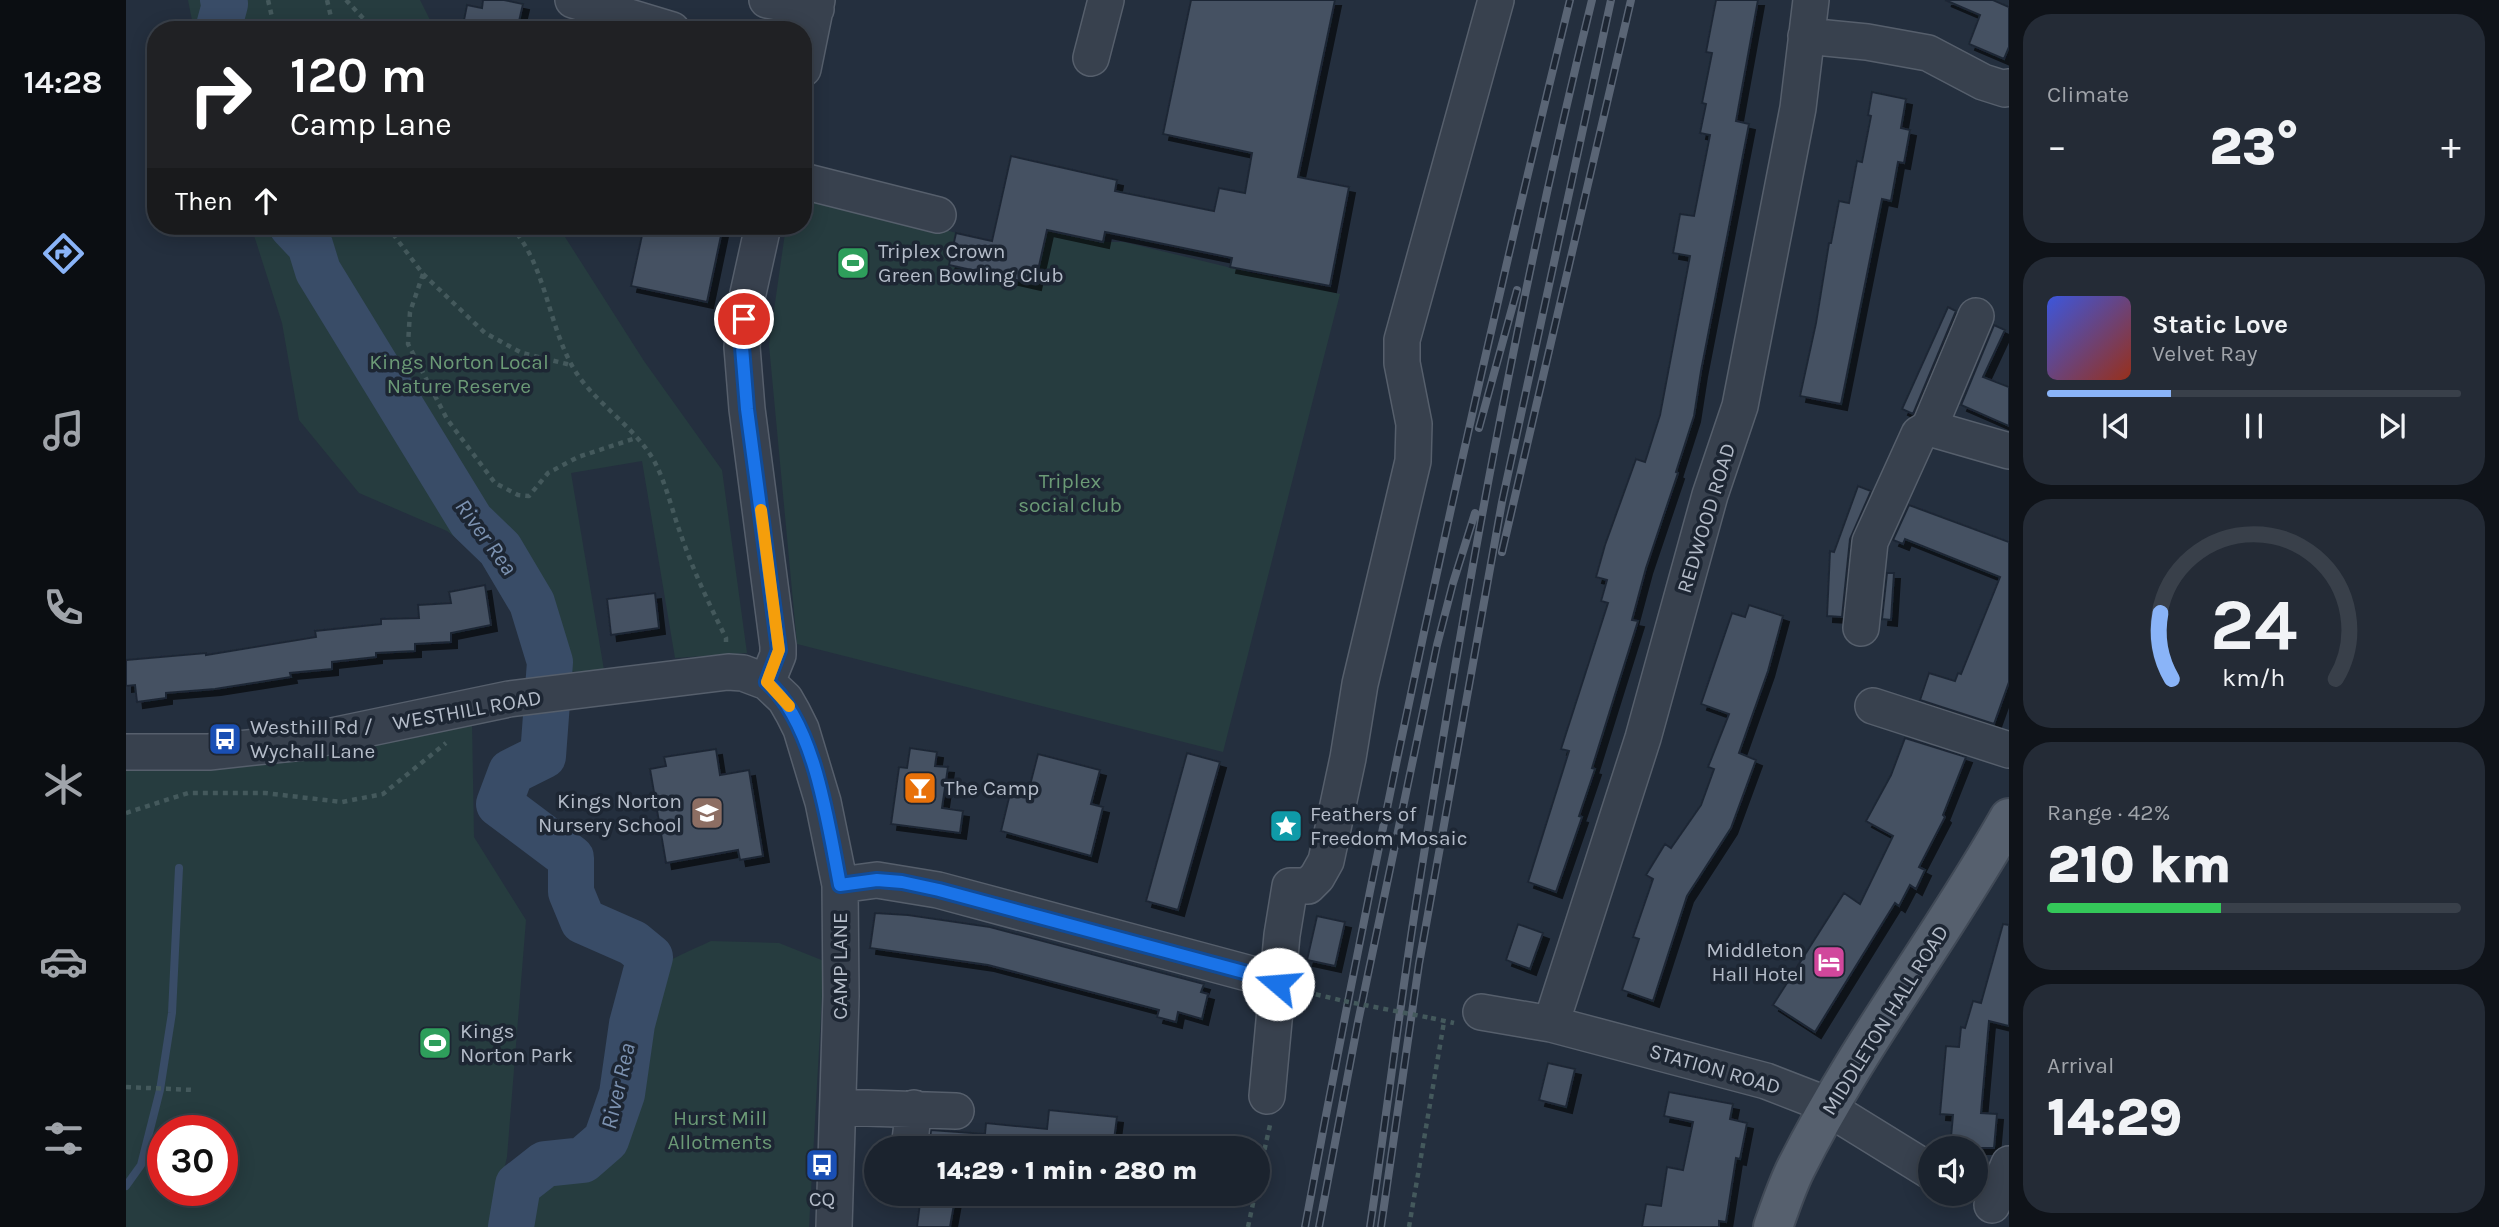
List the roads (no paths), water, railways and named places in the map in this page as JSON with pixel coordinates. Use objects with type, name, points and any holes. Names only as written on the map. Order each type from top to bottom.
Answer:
[{"type":"main road","name":"MIDDLETON HALL ROAD","points":[[1773,1227],[1795,1170],[1828,1109],[1975,878],[2009,818]]},
{"type":"street","points":[[573,0],[642,21]]},
{"type":"street","points":[[767,0],[816,4],[812,24]]},
{"type":"street","points":[[1091,58],[1107,0]]},
{"type":"street","points":[[1267,1096],[1291,993],[1282,935],[1290,886],[1308,886],[1326,861],[1348,758],[1360,684],[1413,461],[1415,424],[1402,363],[1402,340],[1496,0]]},
{"type":"street","name":"REDWOOD ROAD","points":[[1551,1024],[1643,737],[1710,495],[1740,406],[1798,107],[1811,0]]},
{"type":"street","points":[[1806,36],[1867,42],[1928,53],[1983,82],[2005,89],[2009,87]]},
{"type":"street","points":[[812,183],[938,215]]},
{"type":"street","points":[[761,235],[747,298],[742,347],[747,409],[779,650],[767,682]]},
{"type":"street","points":[[1861,628],[1870,542],[1919,434],[1929,428],[1976,316]]},
{"type":"street","points":[[1929,428],[2009,451]]},
{"type":"street","name":"WESTHILL ROAD","points":[[126,752],[209,752],[303,743],[509,699],[728,672],[767,682]]},
{"type":"street","name":"CAMP LANE","points":[[767,682],[785,699],[801,729],[823,802],[840,885],[841,996],[834,1227]]},
{"type":"street","points":[[1873,706],[2009,750]]},
{"type":"street","points":[[840,885],[877,880],[939,890],[1251,974],[1291,993]]},
{"type":"street","name":"STATION ROAD","points":[[1481,1012],[1551,1024],[1766,1081],[1815,1100],[1918,1164]]},
{"type":"street","points":[[838,1107],[956,1111]]},
{"type":"street","points":[[910,1136],[914,1108]]},
{"type":"street","points":[[1991,1203],[2009,1164]]},
{"type":"waterway","name":"River Rea","points":[[220,21],[225,4],[223,0]]},
{"type":"waterway","name":"River Rea","points":[[301,235],[310,245],[318,271],[471,521],[500,549],[532,603],[550,662],[543,756],[511,772],[499,804],[571,858],[571,892],[583,921],[633,943],[650,957],[632,1024],[622,1094],[606,1140],[583,1160],[545,1164],[518,1185],[511,1227]]},
{"type":"waterway","points":[[126,1186],[141,1165],[160,1090],[172,1013],[179,868]]},
{"type":"railway","points":[[1305,1227],[1364,919],[1428,612],[1497,305],[1570,0]]},
{"type":"railway","points":[[1370,1227],[1416,904],[1473,563],[1516,337],[1592,0]]},
{"type":"railway","points":[[1381,1227],[1419,964],[1502,502],[1611,0]]},
{"type":"railway","points":[[1502,552],[1631,0]]},
{"type":"railway","points":[[1479,428],[1517,290]]},
{"type":"railway","points":[[1319,1227],[1358,1022],[1437,645],[1475,513]]},
{"type":"place","name":"Triplex Crown Green Bowling Club","points":[[853,263]]},
{"type":"place","name":"Westhill Rd / Wychall Lane","points":[[225,739]]},
{"type":"place","name":"The Camp","points":[[920,788]]},
{"type":"place","name":"Kings Norton Nursery School","points":[[707,813]]},
{"type":"place","name":"Feathers of Freedom Mosaic","points":[[1286,826]]},
{"type":"place","name":"Middleton Hall Hotel","points":[[1829,962]]},
{"type":"place","name":"Kings Norton Park","points":[[435,1043]]},
{"type":"place","name":"CQ","points":[[822,1165]]},
{"type":"park label","name":"Kings Norton Local Nature Reserve","points":[[459,374]]},
{"type":"park label","name":"Triplex social club","points":[[1070,493]]},
{"type":"park label","name":"Hurst Mill Allotments","points":[[720,1130]]}]
